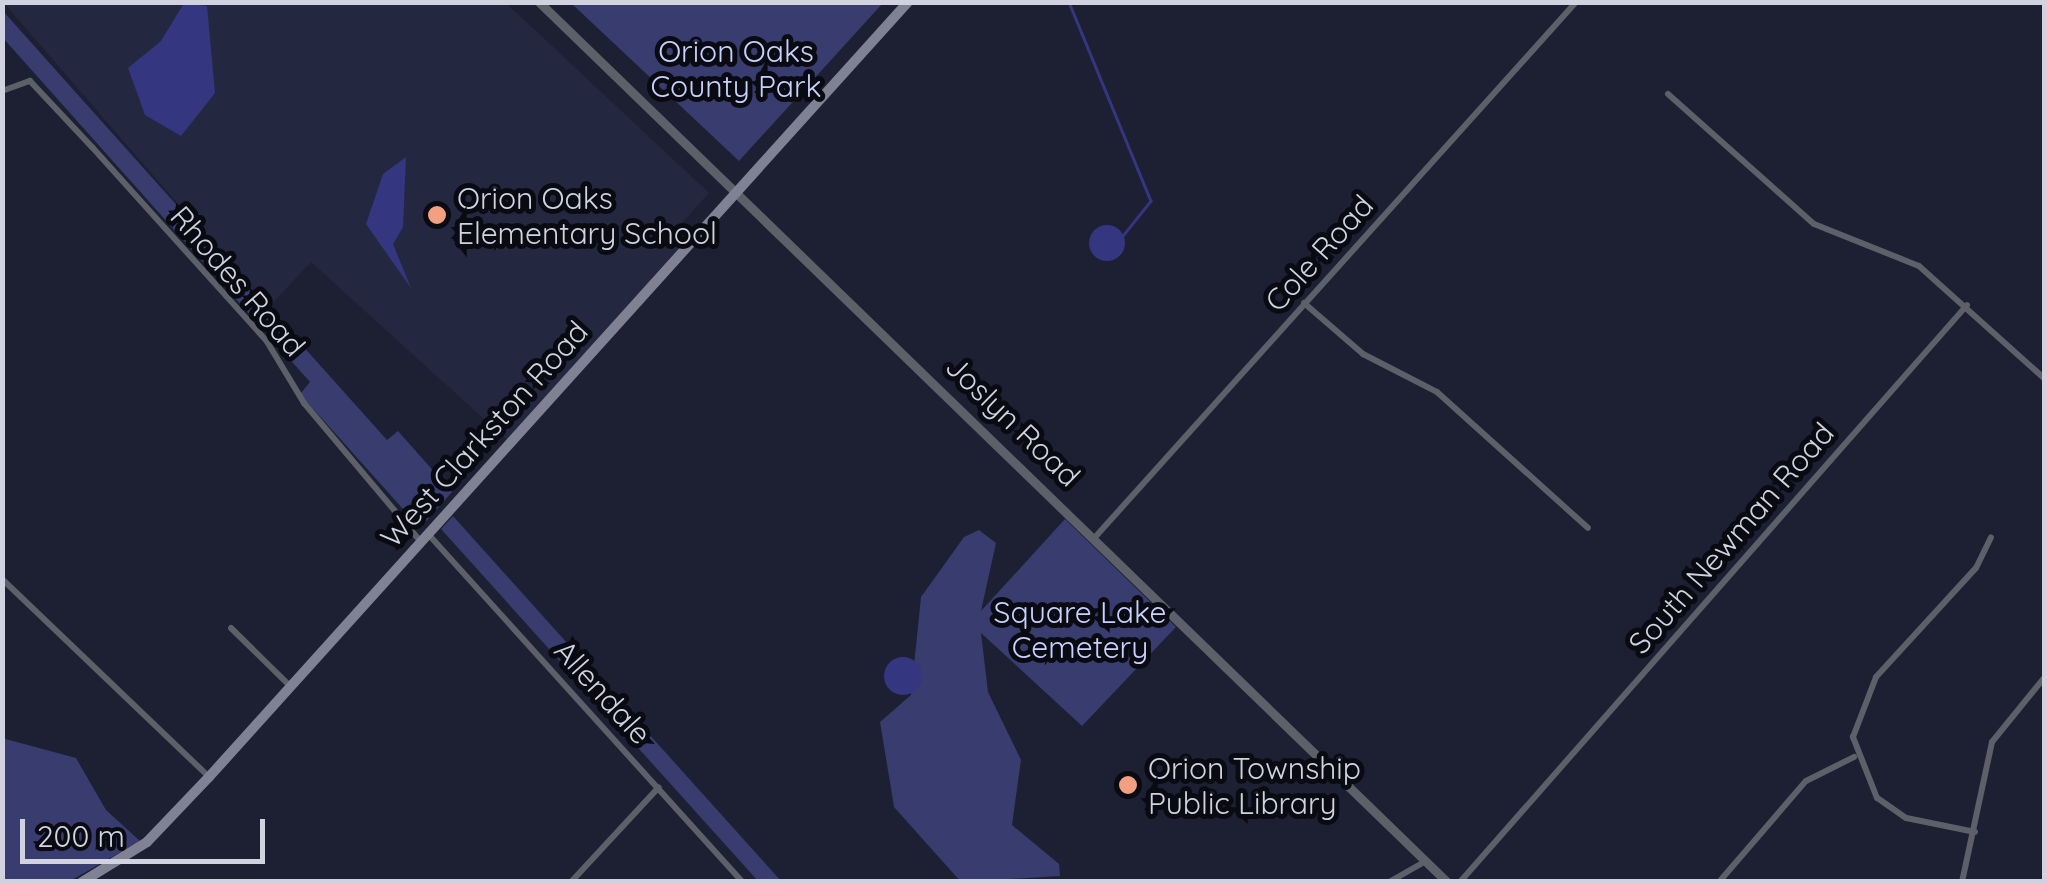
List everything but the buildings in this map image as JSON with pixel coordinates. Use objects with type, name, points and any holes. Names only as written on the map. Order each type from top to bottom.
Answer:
[{"type":"main road","name":"West Clarkston Road","points":[[82,882],[147,842],[209,777],[908,2]]},
{"type":"street","name":"Joslyn Road","points":[[539,2],[1097,536],[1447,882]]},
{"type":"street","name":"Cole Road","points":[[1097,536],[1576,2]]},
{"type":"street","name":"Rhodes Road","points":[[2,91],[30,81],[266,340],[304,404],[424,538]]},
{"type":"street","points":[[1668,94],[1814,224],[1894,250],[1967,306],[2044,378]]},
{"type":"street","points":[[1304,303],[1363,354],[1437,392],[1588,528]]},
{"type":"street","name":"South Newman Road","points":[[1460,882],[1967,306]]},
{"type":"street","points":[[1975,832],[1906,818],[1877,798],[1854,757],[1863,698],[1976,568],[1990,537]]},
{"type":"street","name":"Allendale","points":[[424,538],[659,787],[743,882]]},
{"type":"street","points":[[2,579],[209,777]]},
{"type":"street","points":[[231,628],[290,686]]},
{"type":"street","points":[[1962,882],[1999,726],[2044,678]]},
{"type":"street","points":[[1719,882],[1806,781],[1854,757]]},
{"type":"street","points":[[571,882],[659,787]]},
{"type":"street","points":[[1389,882],[1426,861]]},
{"type":"shaded area","name":"Orion Oaks Elementary School","points":[[3,2],[506,3],[709,193],[671,235],[681,246],[507,440],[311,262],[268,308]]},
{"type":"shaded area","points":[[184,3],[207,6],[215,93],[181,136],[145,115],[128,68],[161,41]]},
{"type":"shaded area","points":[[406,157],[403,227],[393,244],[411,288],[366,224],[383,174]]},
{"type":"shaded area","points":[[1107,225],[1120,230],[1125,243],[1120,256],[1107,261],[1094,256],[1089,243],[1094,230]]},
{"type":"shaded area","points":[[903,657],[917,662],[922,676],[917,690],[903,695],[889,690],[884,676],[889,662]]},
{"type":"green space","name":"Orion Oaks County Park","points":[[571,3],[883,3],[739,161]]},
{"type":"green space","points":[[2,10],[387,440],[398,431],[452,492],[420,528],[300,394],[310,382],[3,38]]},
{"type":"green space","points":[[453,516],[781,881],[758,881],[441,529]]},
{"type":"green space","name":"Square Lake Cemetery","points":[[1065,519],[1176,627],[1082,726],[981,633],[988,692],[1021,760],[1012,825],[1059,864],[1060,876],[961,882],[894,807],[880,722],[911,695],[921,597],[964,537],[979,530],[996,543],[981,611]]},
{"type":"green space","points":[[2,738],[76,758],[106,810],[140,841],[70,881],[3,881]]},
{"type":"waterway","points":[[1069,2],[1151,201],[1123,236]]},
{"type":"place","name":"Orion Oaks Elementary School","points":[[437,215]]},
{"type":"place","name":"Orion Township Public Library","points":[[1128,785]]}]
